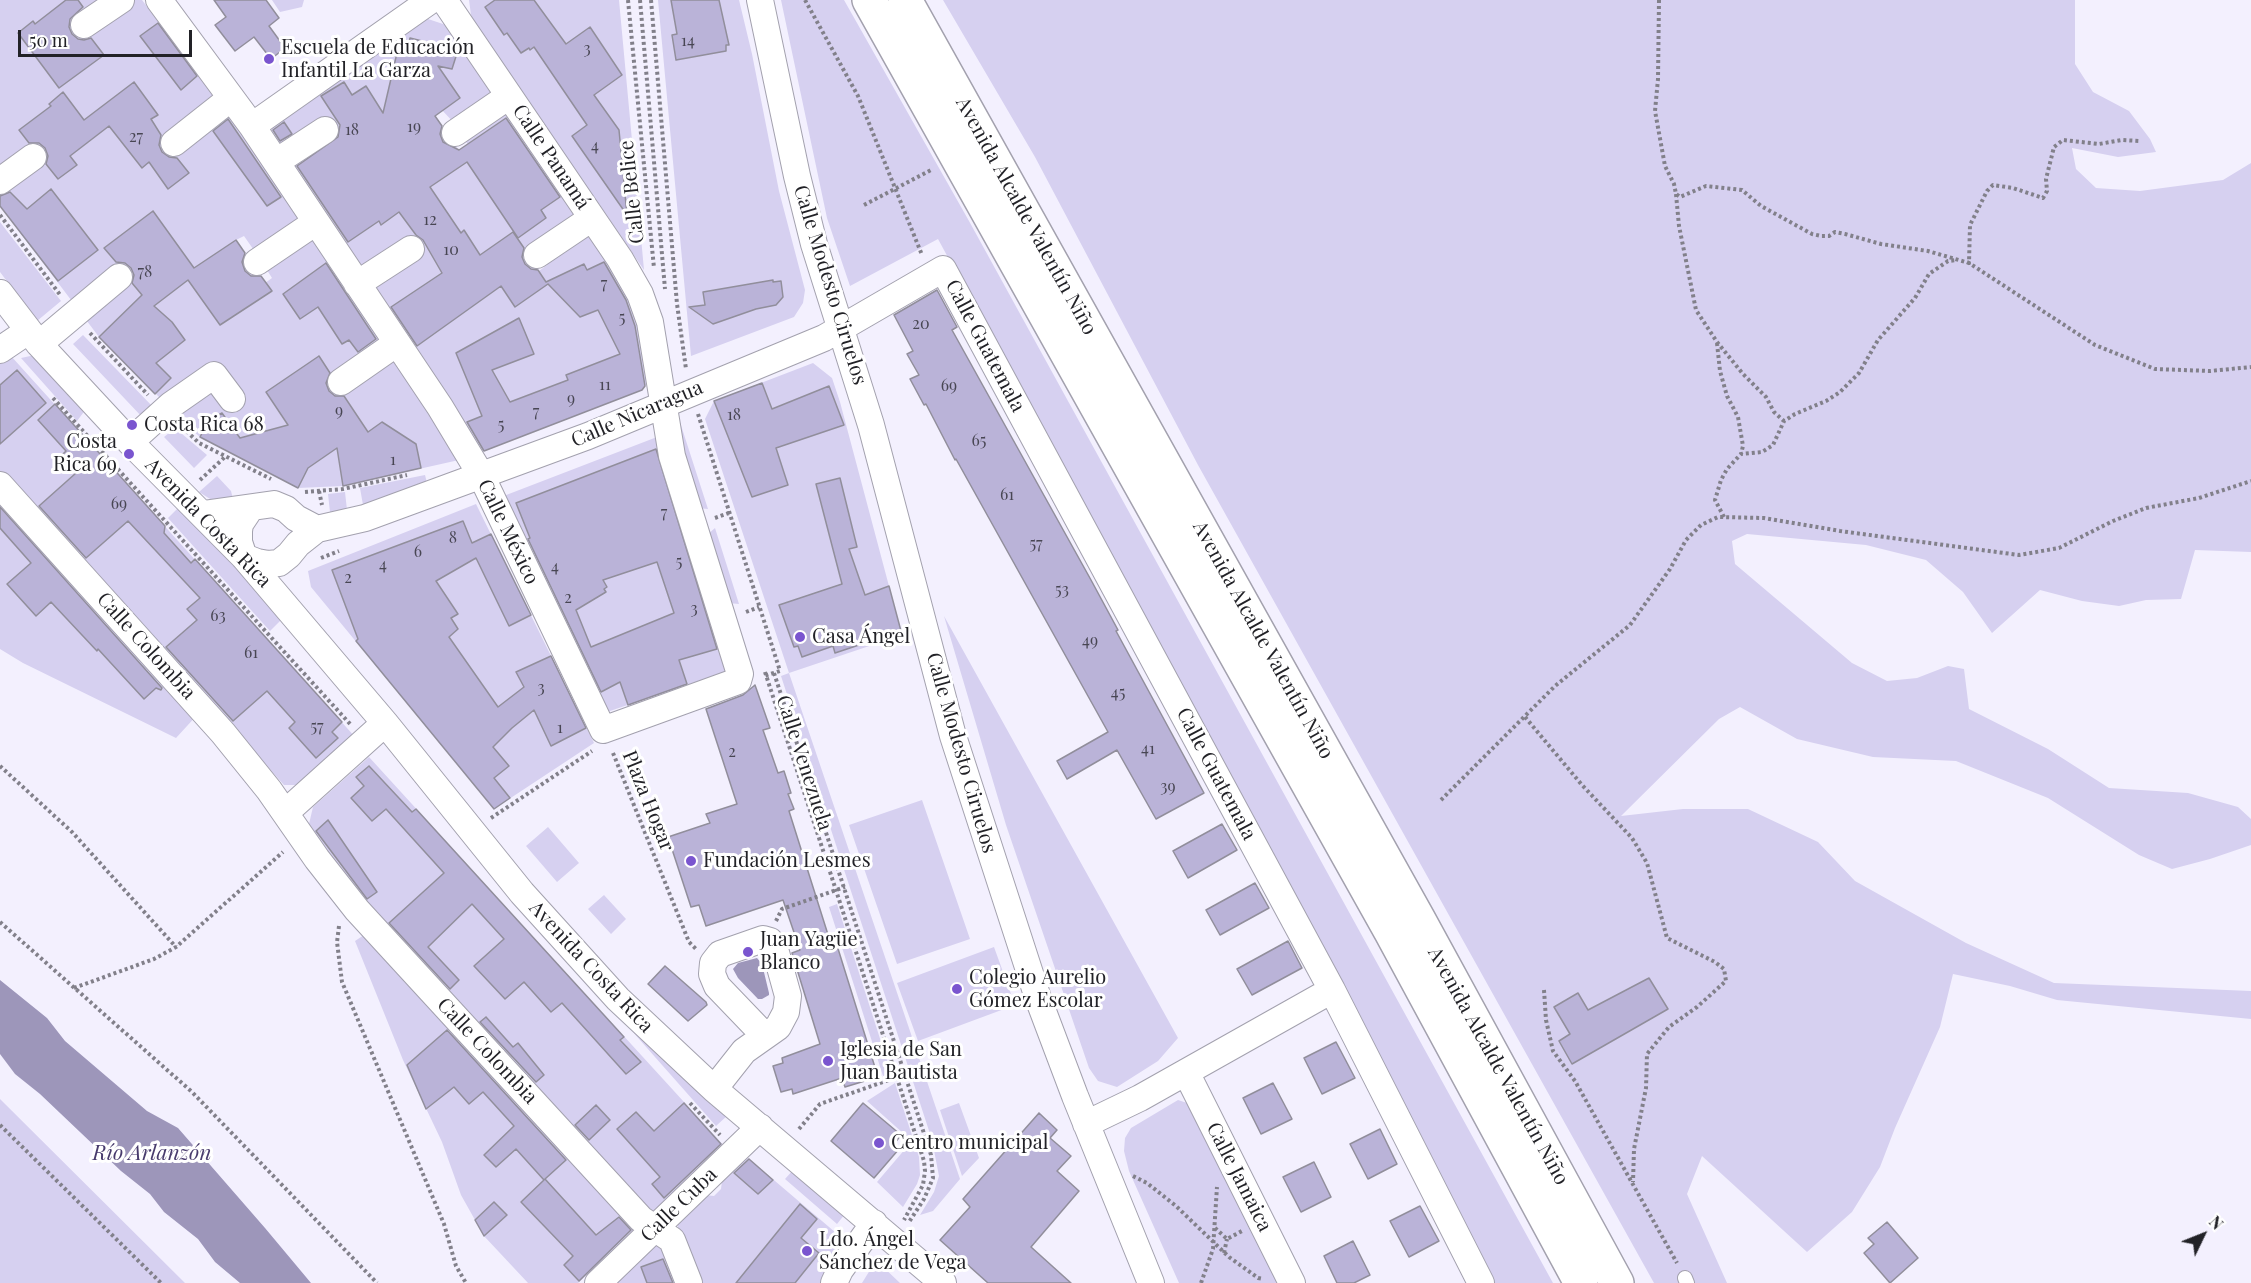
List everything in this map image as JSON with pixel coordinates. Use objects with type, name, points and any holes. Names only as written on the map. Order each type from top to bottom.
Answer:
[{"type":"street","points":[[84,25],[121,0]]},
{"type":"street","name":"Calle México","points":[[159,0],[252,126],[440,407],[481,475],[605,735]]},
{"type":"street","points":[[252,126],[431,0]]},
{"type":"street","name":"Calle Panamá","points":[[444,0],[592,218],[640,294],[676,400]]},
{"type":"street","name":"Calle Modesto Ciruelos","points":[[760,0],[797,176],[814,244],[878,448],[953,736],[1038,998],[1086,1124],[1151,1283]]},
{"type":"street","name":"Avenida Alcalde Valentín Niño","points":[[869,0],[1385,921],[1581,1283]]},
{"type":"street","name":"Avenida Alcalde Valentín Niño","points":[[905,0],[1413,909],[1617,1283]]},
{"type":"street","name":"Calle Panamá","points":[[455,133],[509,96]]},
{"type":"street","points":[[174,143],[231,98]]},
{"type":"street","points":[[276,162],[325,130]]},
{"type":"street","points":[[0,181],[33,157]]},
{"type":"street","name":"Calle Panamá","points":[[537,255],[592,218]]},
{"type":"street","points":[[257,262],[316,222]]},
{"type":"street","points":[[357,284],[411,249]]},
{"type":"street","name":"Calle Nicaragua","points":[[306,538],[588,436],[798,349],[841,329],[937,272]]},
{"type":"street","name":"Calle Guatemala","points":[[937,272],[1332,990],[1481,1283]]},
{"type":"street","points":[[0,350],[34,337],[75,314],[119,277]]},
{"type":"street","name":"Avenida Costa Rica","points":[[0,293],[34,337],[130,442],[244,556],[385,723],[522,893],[618,999],[714,1089],[890,1229],[943,1283]]},
{"type":"street","points":[[341,382],[397,343]]},
{"type":"street","name":"Avenida Costa Rica","points":[[130,442],[164,412],[214,375],[232,399]]},
{"type":"street","points":[[605,735],[740,679],[672,456],[676,400]]},
{"type":"street","name":"Calle Colombia","points":[[0,485],[186,690],[269,790],[357,910],[641,1219],[672,1240],[690,1283]]},
{"type":"street","points":[[203,514],[274,504],[286,509],[306,538],[279,562],[268,564],[244,556],[239,542],[239,531],[240,524],[250,509]]},
{"type":"street","name":"Avenida Costa Rica","points":[[279,562],[280,591],[286,606]]},
{"type":"street","points":[[285,813],[385,723]]},
{"type":"street","points":[[714,1089],[744,1051],[778,1027],[786,1012],[788,996],[775,949],[763,939],[720,954],[713,963],[712,974],[717,986],[765,1036]]},
{"type":"street","points":[[1086,1124],[1186,1072],[1332,990]]},
{"type":"street","name":"Calle Jamaica","points":[[1186,1072],[1292,1283]]},
{"type":"street","name":"Calle Cuba","points":[[598,1283],[760,1127]]},
{"type":"street","points":[[834,1283],[840,1270],[890,1229]]},
{"type":"path","name":"Calle Belice","points":[[628,0],[654,271]]},
{"type":"path","points":[[640,0],[666,299]]},
{"type":"path","name":"Calle Belice","points":[[651,0],[677,304],[686,369]]},
{"type":"path","points":[[805,0],[858,96],[895,189],[937,272]]},
{"type":"path","points":[[1659,0],[1658,79],[1655,111],[1665,166],[1674,184],[1679,226],[1696,310],[1743,375],[1766,397],[1774,412],[1784,421]]},
{"type":"path","points":[[1969,262],[1970,225],[1988,190],[1993,185],[2013,188],[2043,198],[2047,191],[2046,179],[2054,147],[2063,140],[2098,144],[2122,140],[2140,141]]},
{"type":"path","points":[[1676,194],[1680,196],[1706,186],[1742,190],[1761,206],[1812,234],[1829,236],[1835,232],[1969,262],[2095,345],[2155,369],[2210,371],[2251,367]]},
{"type":"path","points":[[864,205],[895,189]]},
{"type":"path","points":[[0,215],[80,323],[164,412],[200,442],[277,482]]},
{"type":"path","points":[[1741,454],[1762,452],[1773,445],[1784,421],[1840,392],[1858,373],[1878,340],[1915,298],[1934,270],[1948,261],[1969,262]]},
{"type":"path","points":[[1717,342],[1720,371],[1738,417],[1743,446],[1741,454],[1727,469],[1721,480],[1715,500],[1724,517]]},
{"type":"path","points":[[676,400],[686,369],[697,365]]},
{"type":"path","points":[[51,396],[275,641]]},
{"type":"path","name":"Calle Venezuela","points":[[676,400],[780,671]]},
{"type":"path","points":[[183,494],[226,456]]},
{"type":"path","points":[[297,493],[343,489],[416,473]]},
{"type":"path","points":[[1441,800],[1555,686],[1630,625],[1670,569],[1686,540],[1701,525],[1724,517],[1764,518],[1840,531],[2019,555],[2059,548],[2113,521],[2146,508],[2199,498],[2251,481]]},
{"type":"path","points":[[713,507],[719,528]]},
{"type":"path","points":[[306,538],[345,549]]},
{"type":"path","points":[[743,601],[750,622]]},
{"type":"path","points":[[763,665],[922,1151],[926,1171],[923,1185],[902,1222],[890,1229]]},
{"type":"path","name":"Calle Venezuela","points":[[774,673],[906,1074],[928,1143],[934,1171],[924,1199],[890,1229]]},
{"type":"path","points":[[1525,717],[1582,785],[1632,838],[1647,863],[1667,938],[1715,962],[1724,969],[1726,981],[1697,1007],[1669,1027],[1647,1054],[1646,1088],[1634,1149],[1633,1182]]},
{"type":"path","points":[[484,813],[489,820],[605,735]]},
{"type":"path","name":"Plaza Hogar","points":[[605,735],[689,942],[713,963]]},
{"type":"path","points":[[0,766],[72,832],[176,947]]},
{"type":"path","points":[[73,988],[154,959],[176,947],[282,853],[300,834]]},
{"type":"path","points":[[767,940],[782,909],[844,887]]},
{"type":"path","points":[[343,892],[337,942],[342,982],[444,1224],[456,1266],[466,1283]]},
{"type":"path","points":[[0,922],[192,1092],[377,1283]]},
{"type":"path","points":[[1544,990],[1546,1020],[1553,1051],[1575,1081],[1686,1281]]},
{"type":"path","points":[[796,1132],[820,1104],[906,1074]]},
{"type":"path","points":[[0,1125],[161,1283]]},
{"type":"path","points":[[1201,1283],[1213,1250],[1215,1202],[1219,1178],[1231,1161]]},
{"type":"path","points":[[1131,1175],[1147,1183],[1176,1206],[1224,1253],[1258,1278],[1267,1280]]},
{"type":"path","points":[[1224,1253],[1227,1239]]},
{"type":"shaded area","points":[[0,0],[142,0],[220,103],[305,224],[258,256],[244,236],[236,240],[265,283],[272,278],[265,267],[310,232],[459,460],[343,486],[298,488],[200,437],[172,413],[221,374],[166,404],[99,337],[0,206]]},
{"type":"shaded area","points":[[272,0],[304,0],[302,7],[280,12]]},
{"type":"shaded area","points":[[469,0],[619,0],[644,270],[474,21]]},
{"type":"shaded area","points":[[658,0],[739,0],[779,191],[805,290],[803,303],[794,317],[691,356]]},
{"type":"shaded area","points":[[781,0],[844,0],[969,221],[1553,1283],[1492,1283],[1190,703],[938,239],[850,286],[827,218]]},
{"type":"shaded area","points":[[943,0],[2075,0],[2075,64],[2093,92],[2129,111],[2150,139],[2156,152],[2118,157],[2072,148],[2076,169],[2096,188],[2140,191],[2223,180],[2251,163],[2251,552],[2195,550],[2181,599],[2146,600],[2119,606],[2082,601],[2040,590],[1992,633],[1963,592],[1926,560],[1866,545],[1747,534],[1732,541],[1735,564],[1852,663],[1887,681],[1917,678],[1948,666],[1964,669],[1969,709],[2048,749],[2109,788],[2188,793],[2238,807],[2251,819],[2251,845],[2172,869],[2139,855],[2048,798],[1956,761],[1873,757],[1797,739],[1740,707],[1719,719],[1621,816],[1683,809],[1748,809],[1818,842],[1855,881],[1966,943],[2054,983],[2251,991],[2251,1019],[2057,1000],[2010,986],[1953,974],[1940,1027],[1880,1167],[1852,1212],[1807,1252],[1702,1156],[1687,1194],[1727,1283],[1654,1283],[1198,465],[1035,157]]},
{"type":"shaded area","points":[[428,19],[449,26],[497,98],[456,125],[440,108],[432,112],[467,162],[475,156],[465,140],[505,107],[581,222],[530,258],[539,271],[547,265],[547,252],[585,228],[609,259],[641,324],[650,379],[642,390],[481,452],[270,136],[273,126],[355,70],[413,25]]},
{"type":"shaded area","points":[[0,222],[61,301],[37,321],[0,272]]},
{"type":"shaded area","points":[[83,335],[154,408],[143,418],[73,344]]},
{"type":"shaded area","points":[[35,355],[86,409],[77,421],[21,358]]},
{"type":"shaded area","points":[[11,356],[356,738],[300,785],[284,785],[0,471],[0,364]]},
{"type":"shaded area","points":[[813,363],[832,378],[840,402],[902,635],[789,673],[705,419],[714,401]]},
{"type":"shaded area","points":[[678,416],[708,509],[697,508],[680,456]]},
{"type":"shaded area","points":[[175,428],[207,455],[194,468],[164,437]]},
{"type":"shaded area","points":[[657,437],[728,671],[607,712],[501,497]]},
{"type":"shaded area","points":[[425,475],[427,483],[363,505],[360,488]]},
{"type":"shaded area","points":[[217,476],[231,491],[233,499],[215,502],[199,492]]},
{"type":"shaded area","points":[[345,492],[347,510],[330,512],[328,494]]},
{"type":"shaded area","points":[[0,494],[198,714],[176,738],[23,663],[0,649]]},
{"type":"shaded area","points":[[476,504],[594,743],[494,809],[311,587],[308,571]]},
{"type":"shaded area","points":[[180,506],[283,618],[270,631],[168,518]]},
{"type":"shaded area","points":[[715,528],[739,604],[728,603],[707,535]]},
{"type":"shaded area","points":[[944,616],[1178,1038],[1158,1061],[1117,1087],[1098,1081],[1089,1068],[1006,825]]},
{"type":"shaded area","points":[[789,673],[960,1179],[933,1211],[920,1215],[934,1192],[939,1176],[932,1140],[781,676]]},
{"type":"shaded area","points":[[369,757],[726,1148],[651,1216],[357,894],[309,824],[313,807]]},
{"type":"shaded area","points":[[922,800],[970,939],[897,964],[849,825]]},
{"type":"shaded area","points":[[548,827],[579,863],[557,882],[526,846]]},
{"type":"shaded area","points":[[604,895],[626,919],[611,934],[588,909]]},
{"type":"shaded area","points":[[837,904],[891,1073],[883,1076],[829,907]]},
{"type":"shaded area","points":[[367,933],[638,1228],[578,1283],[528,1283],[484,1236],[461,1195],[442,1142],[403,1060],[355,941]]},
{"type":"shaded area","points":[[994,947],[1015,1005],[918,1041],[897,983]]},
{"type":"shaded area","points":[[632,1031],[728,1115],[716,1126]]},
{"type":"shaded area","points":[[895,1083],[919,1157],[920,1175],[903,1207],[877,1182],[906,1148],[907,1140],[904,1134],[867,1101]]},
{"type":"shaded area","points":[[0,1099],[185,1283],[0,1283]]},
{"type":"shaded area","points":[[1178,1100],[1190,1104],[1281,1283],[1179,1283],[1129,1171],[1124,1151],[1125,1138],[1131,1128]]},
{"type":"shaded area","points":[[959,1103],[979,1158],[962,1176],[940,1110]]},
{"type":"shaded area","points":[[748,1158],[849,1244],[829,1283],[697,1283],[678,1233],[678,1220],[705,1195],[714,1196],[721,1189],[722,1181]]},
{"type":"shaded area","points":[[794,1169],[845,1214],[837,1224],[785,1179]]},
{"type":"shaded area","points":[[652,1244],[669,1249],[682,1283],[611,1283]]},
{"type":"shaded area","points":[[875,1262],[879,1263],[900,1283],[862,1283]]},
{"type":"water","points":[[757,958],[762,964],[769,993],[762,999],[758,999],[738,978],[733,969],[738,963]]},
{"type":"water","name":"Río Arlanzón","points":[[0,980],[47,1018],[65,1041],[147,1111],[178,1128],[311,1283],[240,1283],[215,1262],[198,1239],[164,1212],[150,1194],[121,1171],[40,1094],[15,1074],[0,1054]]},
{"type":"building","points":[[66,0],[78,0],[83,7],[70,19],[69,27],[72,34],[78,39],[91,38],[104,55],[59,88],[18,33],[33,21],[35,24]]},
{"type":"building","points":[[214,0],[266,0],[279,18],[269,26],[285,48],[271,59],[254,37],[235,51],[215,25],[226,17]]},
{"type":"building","points":[[495,0],[534,0],[566,44],[590,27],[622,75],[594,95],[619,130],[627,215],[572,136],[587,125],[534,47],[521,53],[507,33],[504,35],[485,7]]},
{"type":"building","points":[[671,0],[719,0],[729,45],[726,45],[726,51],[676,60],[672,35],[677,34]]},
{"type":"building","points":[[158,23],[197,76],[181,90],[140,36]]},
{"type":"building","points":[[410,38],[458,50],[452,69],[438,66],[460,98],[435,116],[442,126],[440,134],[443,142],[459,150],[506,118],[560,197],[541,210],[546,218],[518,238],[467,162],[430,187],[461,233],[464,230],[480,255],[513,232],[524,248],[522,257],[525,264],[531,269],[538,270],[546,282],[584,264],[587,270],[604,262],[626,300],[635,326],[645,386],[642,390],[484,451],[467,422],[482,416],[456,353],[519,318],[534,354],[492,370],[510,402],[568,380],[566,375],[620,354],[598,310],[580,317],[548,284],[515,307],[501,286],[417,346],[391,307],[442,273],[423,240],[416,235],[399,212],[381,225],[379,221],[348,242],[297,166],[338,137],[340,125],[321,96],[344,82],[352,95],[366,86],[383,113],[400,40],[409,42]]},
{"type":"building","points":[[134,82],[158,115],[151,119],[161,135],[159,145],[162,152],[169,157],[177,158],[189,173],[168,189],[149,162],[142,168],[109,126],[70,156],[77,165],[58,179],[46,164],[48,156],[45,148],[39,143],[29,143],[19,130],[51,106],[49,104],[63,92],[84,120]]},
{"type":"building","points":[[228,119],[281,197],[267,206],[213,131]]},
{"type":"building","points":[[284,122],[292,134],[280,141],[273,130]]},
{"type":"building","points":[[51,189],[98,250],[58,281],[0,206],[0,196],[10,192],[27,209]]},
{"type":"building","points":[[153,211],[194,268],[236,240],[245,253],[242,262],[245,271],[251,276],[261,276],[272,291],[220,325],[188,280],[154,306],[172,322],[185,340],[156,363],[171,378],[155,394],[99,337],[142,295],[132,283],[134,275],[131,268],[125,263],[116,262],[104,248]]},
{"type":"building","points":[[326,263],[376,339],[358,352],[349,340],[342,344],[318,307],[300,319],[283,294]]},
{"type":"building","points":[[773,280],[773,282],[781,281],[783,297],[776,305],[756,309],[713,324],[689,307],[705,305],[703,292]]},
{"type":"building","points":[[937,290],[957,327],[952,330],[1091,580],[1118,630],[1116,631],[1204,793],[1156,819],[1117,750],[1067,779],[1057,761],[1108,732],[910,379],[919,375],[907,354],[913,351],[894,315]]},
{"type":"building","points":[[319,356],[330,373],[326,383],[329,391],[335,396],[344,396],[368,432],[382,422],[416,444],[421,468],[343,486],[337,448],[308,468],[298,488],[200,437],[209,420],[222,413],[240,438],[288,425],[266,392]]},
{"type":"building","points":[[17,370],[46,403],[0,444],[0,385]]},
{"type":"building","points":[[762,383],[772,409],[829,386],[844,425],[776,448],[788,485],[752,497],[714,401]]},
{"type":"building","points":[[55,404],[165,526],[164,533],[191,563],[195,559],[342,722],[332,732],[338,738],[316,758],[289,728],[295,722],[267,691],[233,721],[166,647],[197,620],[187,609],[200,598],[128,521],[86,558],[39,506],[76,473],[61,456],[66,451],[38,420]]},
{"type":"building","points":[[656,449],[717,649],[679,660],[687,684],[628,705],[620,682],[601,692],[528,539],[530,538],[516,503]],"holes":[[[657,562],[674,613],[591,647],[576,610],[606,592],[604,589],[607,587],[603,580]]]},
{"type":"building","points":[[840,478],[857,547],[849,549],[865,595],[889,586],[901,631],[835,653],[833,646],[802,657],[798,646],[794,647],[779,605],[842,584],[816,484]]},
{"type":"building","points":[[0,507],[162,688],[161,690],[156,688],[144,699],[51,602],[36,616],[7,584],[31,563],[0,528]]},
{"type":"building","points":[[463,521],[472,543],[491,534],[531,615],[509,626],[476,558],[436,581],[458,614],[451,618],[458,629],[449,637],[498,707],[524,687],[516,672],[551,656],[586,728],[551,746],[534,710],[512,728],[493,747],[509,766],[494,778],[510,798],[494,809],[356,641],[358,639],[332,570]]},
{"type":"building","points":[[755,685],[770,728],[763,730],[778,773],[784,771],[791,793],[788,794],[794,809],[789,811],[830,941],[835,939],[878,1077],[845,1087],[842,1078],[793,1094],[792,1089],[781,1092],[773,1066],[783,1063],[782,1058],[820,1044],[792,953],[800,950],[783,900],[706,926],[699,905],[691,907],[668,837],[710,823],[706,814],[737,804],[706,709],[743,695]]},
{"type":"building","points":[[369,766],[412,812],[416,809],[624,1037],[620,1040],[641,1062],[626,1074],[562,1003],[551,1012],[524,982],[505,999],[474,966],[504,939],[472,904],[428,947],[459,980],[450,989],[389,923],[444,873],[386,809],[372,821],[351,798],[364,786],[356,777]]},
{"type":"building","points":[[328,820],[377,892],[367,899],[316,831]]},
{"type":"building","points":[[1222,824],[1237,850],[1188,878],[1173,851]]},
{"type":"building","points":[[1255,883],[1269,908],[1220,935],[1206,910]]},
{"type":"building","points":[[1288,941],[1302,968],[1252,995],[1237,969]]},
{"type":"building","points":[[665,966],[706,1002],[707,1005],[688,1021],[648,984]]},
{"type":"building","points":[[1649,978],[1668,1009],[1572,1064],[1559,1041],[1570,1034],[1554,1007],[1578,993],[1588,1010]]},
{"type":"building","points":[[486,1017],[513,1047],[518,1043],[544,1075],[536,1082],[480,1022]]},
{"type":"building","points":[[447,1030],[566,1160],[545,1179],[596,1235],[619,1217],[631,1230],[579,1281],[564,1265],[573,1256],[521,1202],[544,1180],[516,1149],[496,1167],[484,1155],[514,1126],[483,1092],[469,1104],[454,1087],[426,1109],[407,1065]]},
{"type":"building","points":[[1336,1042],[1355,1078],[1322,1094],[1304,1058]]},
{"type":"building","points":[[1273,1083],[1292,1119],[1261,1134],[1243,1098]]},
{"type":"building","points":[[684,1103],[721,1144],[664,1198],[652,1184],[660,1177],[617,1129],[636,1112],[654,1131]]},
{"type":"building","name":"Centro municipal","points":[[863,1103],[901,1135],[894,1144],[899,1149],[874,1178],[831,1141]]},
{"type":"building","points":[[596,1105],[610,1120],[589,1140],[575,1125]]},
{"type":"building","points":[[1039,1113],[1057,1130],[1050,1138],[1071,1156],[1057,1171],[1079,1191],[1031,1247],[1071,1283],[988,1283],[940,1240],[970,1207],[963,1199]]},
{"type":"building","points":[[1380,1129],[1397,1164],[1368,1179],[1350,1144]]},
{"type":"building","points":[[749,1159],[773,1180],[758,1194],[734,1173]]},
{"type":"building","points":[[1314,1162],[1331,1197],[1301,1212],[1283,1177]]},
{"type":"building","points":[[494,1202],[507,1215],[484,1236],[475,1220]]},
{"type":"building","points":[[800,1204],[817,1219],[801,1238],[819,1253],[795,1283],[736,1283]]},
{"type":"building","points":[[1420,1206],[1439,1241],[1409,1257],[1390,1221]]},
{"type":"building","points":[[1887,1222],[1918,1258],[1890,1283],[1864,1253],[1874,1244],[1868,1238]]},
{"type":"building","points":[[1353,1241],[1370,1275],[1354,1283],[1337,1283],[1324,1256]]},
{"type":"building","points":[[663,1259],[673,1283],[647,1283],[641,1267]]},
{"type":"place","name":"Escuela de Educación Infantil La Garza","points":[[269,59]]},
{"type":"place","name":"Costa Rica 68","points":[[132,425]]},
{"type":"place","name":"Costa Rica 69","points":[[129,454]]},
{"type":"place","name":"Casa Ángel","points":[[800,637]]},
{"type":"place","name":"Fundación Lesmes","points":[[691,861]]},
{"type":"place","name":"Juan Yagüe Blanco","points":[[748,952]]},
{"type":"place","name":"Colegio Aurelio Gómez Escolar","points":[[957,989]]},
{"type":"place","name":"Iglesia de San Juan Bautista","points":[[828,1061]]},
{"type":"place","name":"Centro municipal","points":[[879,1143]]},
{"type":"place","name":"Ldo. Ángel Sánchez de Vega","points":[[807,1251]]}]
